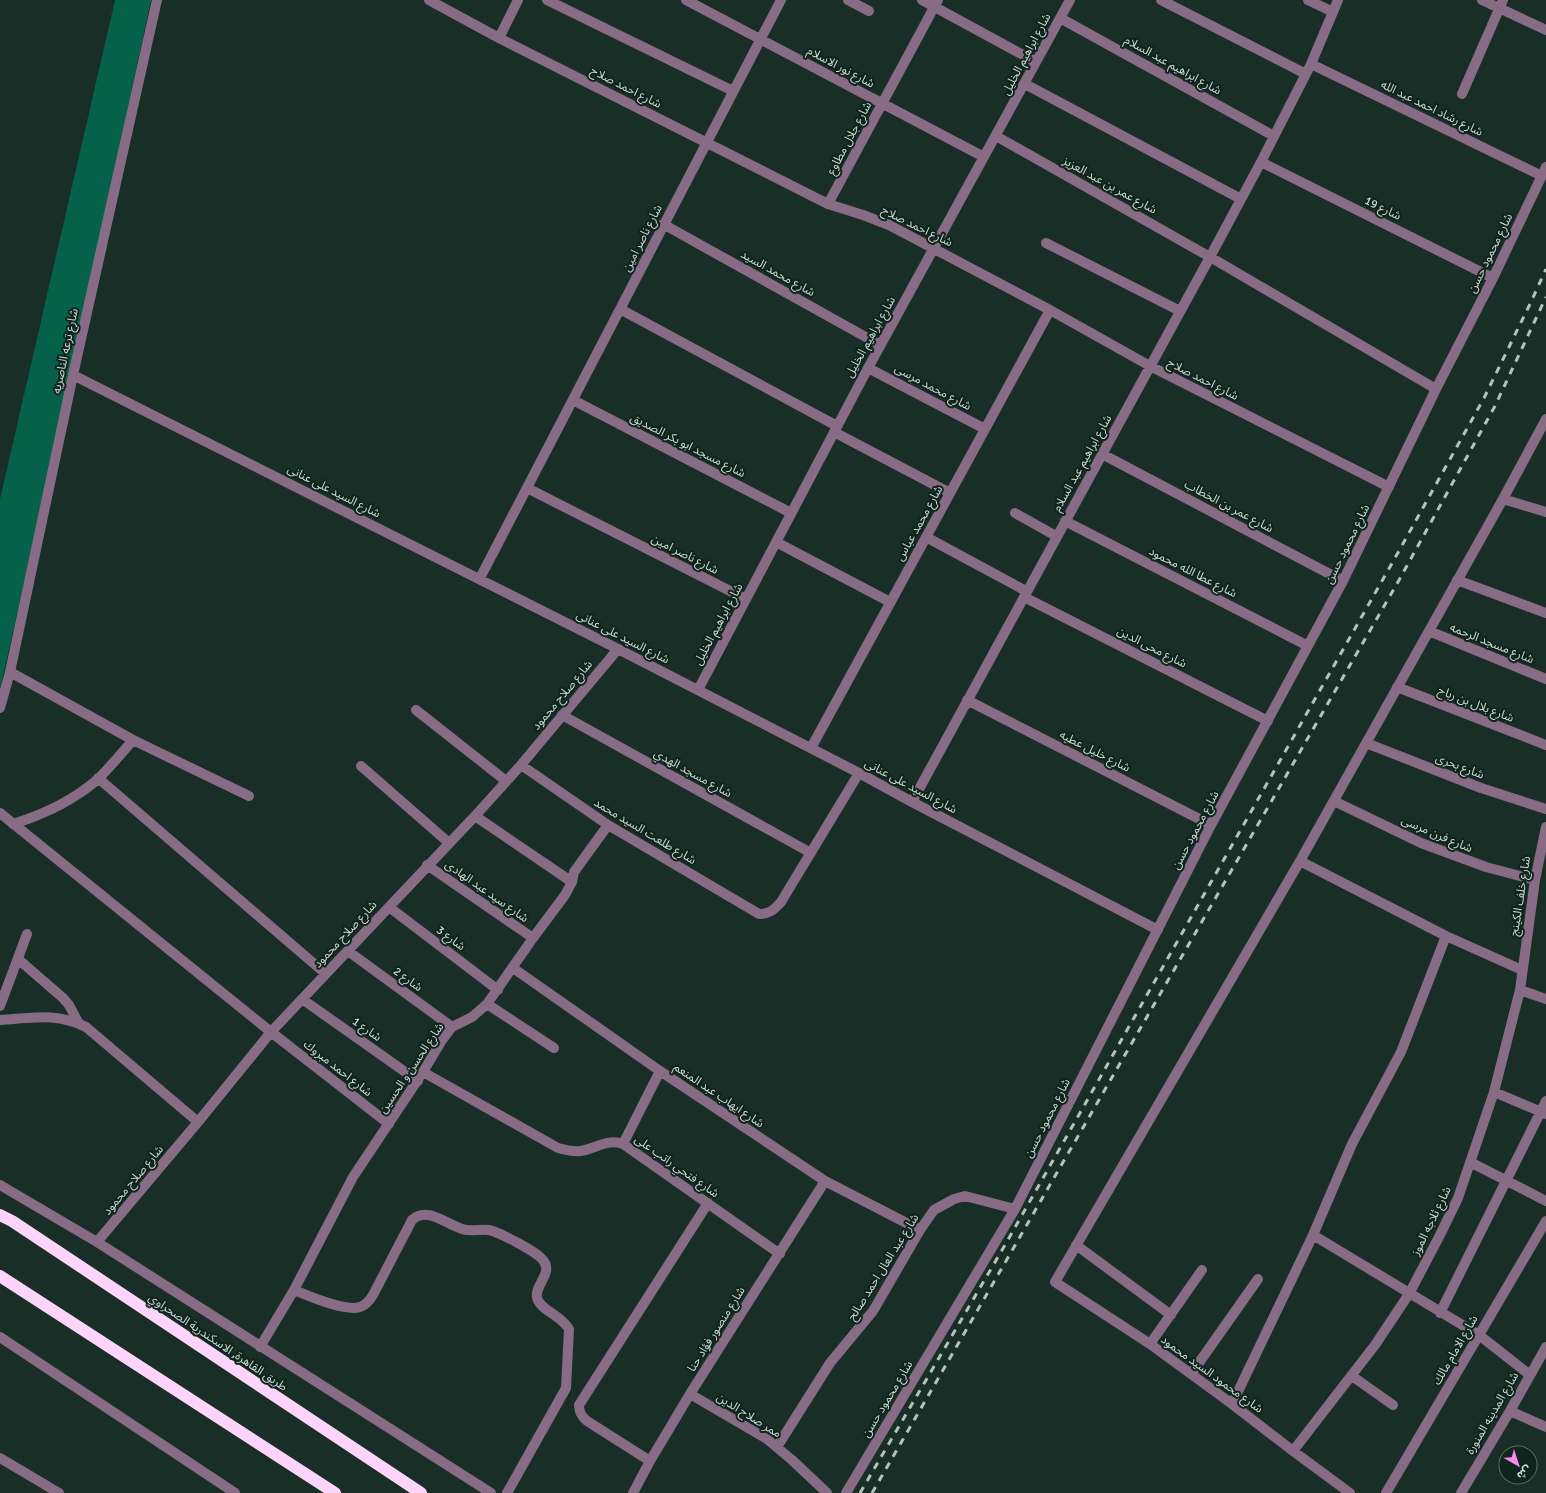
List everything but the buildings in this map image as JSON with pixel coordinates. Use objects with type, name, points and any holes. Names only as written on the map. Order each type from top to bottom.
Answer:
[{"type":"highway","name":"طريق القاهرة, الاسكندرية الصحراوي","points":[[0,1215],[12,1221],[420,1493]]},
{"type":"highway","points":[[0,1276],[335,1493]]},
{"type":"street","name":"شارع ترعه الناصريه","points":[[0,708],[10,672],[73,375],[157,0]]},
{"type":"street","name":"شارع احمد صلاح","points":[[429,0],[499,38],[828,204],[889,225],[1050,310],[1150,366],[1389,487]]},
{"type":"street","points":[[499,38],[518,0]]},
{"type":"street","points":[[547,0],[733,91]]},
{"type":"street","name":"شارع نور الاسلام","points":[[686,0],[984,158]]},
{"type":"street","name":"شارع ناصر امين","points":[[480,578],[781,0]]},
{"type":"street","points":[[848,0],[869,11]]},
{"type":"street","points":[[922,0],[936,3],[1036,62]]},
{"type":"street","name":"شارع ابراهيم الخليل","points":[[698,690],[880,345],[1070,0]]},
{"type":"street","points":[[1161,0],[1306,74]]},
{"type":"street","points":[[1308,0],[1333,12]]},
{"type":"street","name":"شارع ابراهيم عبد السلام","points":[[912,802],[1261,162],[1312,64],[1338,0]]},
{"type":"street","points":[[1482,0],[1501,4],[1546,30]]},
{"type":"street","name":"شارع جلال مطاوع","points":[[828,204],[936,3]]},
{"type":"street","points":[[1462,94],[1501,4]]},
{"type":"street","name":"شارع ابراهيم عبد السلام","points":[[1060,18],[1274,136]]},
{"type":"street","name":"شارع رشاد احمد عبد الله","points":[[1312,64],[1544,172]]},
{"type":"street","points":[[1025,84],[1241,199]]},
{"type":"street","name":"شارع عمر بن عبد العزيز","points":[[996,136],[1210,257],[1436,389]]},
{"type":"street","name":"شارع 19","points":[[1261,162],[1493,278]]},
{"type":"street","name":"شارع محمود حسن","points":[[846,1493],[1015,1209],[1211,825],[1343,581],[1436,389],[1493,278],[1544,172]]},
{"type":"street","name":"شارع محمد السيد","points":[[663,224],[880,345]]},
{"type":"street","points":[[1046,243],[1180,311]]},
{"type":"street","points":[[620,309],[950,493]]},
{"type":"street","name":"شارع محمد عباس","points":[[811,748],[1050,310]]},
{"type":"street","name":"شارع محمد مرسى","points":[[868,368],[985,429]]},
{"type":"street","name":"شارع السيد على عنانى","points":[[73,375],[480,578],[859,772],[912,802],[1158,930]]},
{"type":"street","name":"شارع مسجد ابو بكر الصديق","points":[[572,400],[792,513]]},
{"type":"street","points":[[1171,1315],[1076,1245],[1300,861],[1503,499],[1546,419]]},
{"type":"street","name":"شارع عمر بن الخطاب","points":[[1102,454],[1343,581]]},
{"type":"street","name":"شارع ناصر امين","points":[[527,488],[746,599]]},
{"type":"street","points":[[1503,499],[1546,512]]},
{"type":"street","points":[[1015,513],[1056,536]]},
{"type":"street","name":"شارع عطا الله محمود","points":[[1065,521],[1308,646]]},
{"type":"street","name":"شارع محى الدين","points":[[926,537],[1025,594],[1268,721]]},
{"type":"street","points":[[776,542],[890,602]]},
{"type":"street","points":[[1457,580],[1546,613]]},
{"type":"street","name":"شارع مسجد الرحمه","points":[[1429,631],[1546,679]]},
{"type":"street","name":"شارع صلاح محمود","points":[[97,1242],[198,1122],[271,1032],[475,816],[521,765],[618,649]]},
{"type":"street","points":[[10,672],[133,740],[249,796]]},
{"type":"street","name":"شارع بلال بن رباح","points":[[1397,687],[1546,745]]},
{"type":"street","name":"شارع خليل عطيه","points":[[967,700],[1211,825]]},
{"type":"street","points":[[416,710],[506,781]]},
{"type":"street","name":"شارع مسجد الهدي","points":[[562,715],[811,853]]},
{"type":"street","points":[[13,824],[37,817],[59,807],[80,794],[98,778],[133,740]]},
{"type":"street","name":"شارع بحرى","points":[[1366,743],[1481,788],[1546,809]]},
{"type":"street","name":"شارع طلعت السيد محمد","points":[[521,765],[608,825],[759,914],[767,914],[775,909],[781,902],[811,853]]},
{"type":"street","points":[[361,766],[449,843]]},
{"type":"street","points":[[811,853],[859,772]]},
{"type":"street","points":[[98,778],[326,974]]},
{"type":"street","name":"شارع فرن مرسى","points":[[1334,801],[1420,843],[1486,867],[1539,874]]},
{"type":"street","name":"شارع احمد مبروك","points":[[0,813],[271,1032],[389,1124]]},
{"type":"street","points":[[475,816],[572,882]]},
{"type":"street","name":"شارع الحسن و الحسين","points":[[260,1347],[294,1290],[353,1177],[421,1076],[442,1040],[452,1028],[472,1017],[488,1004],[533,938],[565,895],[572,882],[574,872],[608,825]]},
{"type":"street","name":"شارع خلف الكينج","points":[[1522,970],[1546,827]]},
{"type":"street","points":[[1300,861],[1446,936],[1522,970]]},
{"type":"street","name":"شارع سيد عبد الهادى","points":[[428,865],[533,938]]},
{"type":"street","name":"شارع 3","points":[[389,906],[498,990]]},
{"type":"street","points":[[0,1006],[27,934]]},
{"type":"street","points":[[1232,1404],[1314,1235],[1352,1144],[1401,1052],[1446,936]]},
{"type":"street","name":"شارع 2","points":[[348,951],[452,1028]]},
{"type":"street","points":[[18,959],[63,998],[69,1005],[78,1022]]},
{"type":"street","name":"شارع ايهاب عبد المنعم","points":[[513,968],[660,1071],[825,1181],[920,1230]]},
{"type":"street","name":"شارع ثلاجه الموز","points":[[1293,1451],[1375,1345],[1409,1294],[1451,1214],[1494,1092],[1520,990],[1522,970]]},
{"type":"street","points":[[1520,990],[1546,999]]},
{"type":"street","name":"شارع 1","points":[[302,999],[421,1076]]},
{"type":"street","points":[[488,1004],[554,1048]]},
{"type":"street","points":[[0,1020],[55,1017],[78,1022],[94,1033],[198,1122]]},
{"type":"street","points":[[623,1144],[660,1071]]},
{"type":"street","name":"شارع فتحي راتب على","points":[[421,1076],[558,1148],[580,1151],[612,1141],[623,1144],[780,1254]]},
{"type":"street","points":[[1494,1092],[1543,1113]]},
{"type":"street","points":[[1440,1313],[1506,1181],[1543,1113],[1546,1101]]},
{"type":"street","points":[[1470,1162],[1546,1201]]},
{"type":"street","name":"شارع منصور فؤاد حنا","points":[[633,1493],[650,1461],[690,1394],[825,1181]]},
{"type":"street","points":[[0,1185],[97,1242],[491,1493]]},
{"type":"street","name":"شارع عبد العال احمد صالح","points":[[777,1447],[830,1363],[873,1312],[920,1230],[934,1210],[954,1199],[965,1196],[1015,1209]]},
{"type":"street","points":[[650,1461],[582,1417],[579,1411],[579,1405],[708,1204]]},
{"type":"street","points":[[294,1290],[346,1308],[365,1305],[373,1294],[412,1220],[420,1214],[430,1215],[461,1229],[474,1231],[487,1230],[500,1234],[542,1259],[545,1263],[546,1273],[537,1290],[537,1300],[540,1305],[565,1322],[568,1329],[566,1388],[507,1493]]},
{"type":"street","name":"شارع الامام مالك","points":[[1386,1493],[1546,1221]]},
{"type":"street","points":[[1314,1235],[1440,1313],[1479,1335],[1530,1374]]},
{"type":"street","name":"شارع محمود السيد محمود","points":[[1076,1245],[1055,1282],[1150,1344],[1350,1493]]},
{"type":"street","points":[[1150,1344],[1202,1270]]},
{"type":"street","points":[[1191,1374],[1258,1279]]},
{"type":"street","points":[[0,1337],[235,1493]]},
{"type":"street","name":"شارع المدينه المنورة","points":[[1461,1493],[1546,1347]]},
{"type":"street","points":[[1352,1376],[1394,1405]]},
{"type":"street","name":"ممر صلاح الدين","points":[[690,1394],[766,1439],[777,1447],[827,1493]]},
{"type":"street","points":[[1510,1411],[1546,1427]]},
{"type":"street","points":[[0,1458],[59,1493]]},
{"type":"shaded area","points":[[115,0],[151,0],[60,424],[0,689],[0,499]]},
{"type":"railway","points":[[860,1493],[1005,1245],[1395,558],[1484,398],[1546,269]]},
{"type":"railway","points":[[872,1493],[1398,582],[1495,406],[1546,297]]}]
